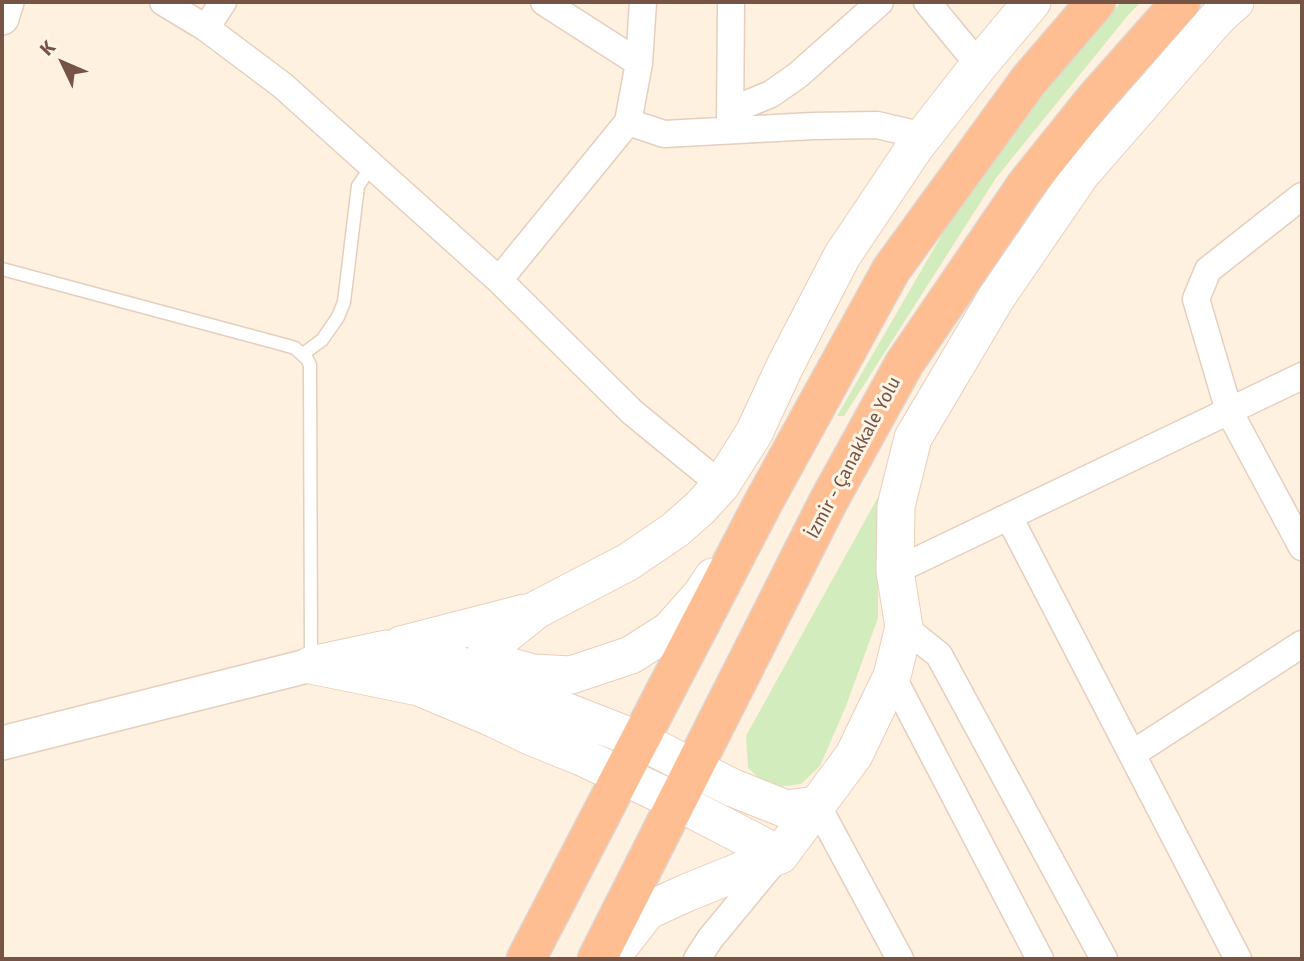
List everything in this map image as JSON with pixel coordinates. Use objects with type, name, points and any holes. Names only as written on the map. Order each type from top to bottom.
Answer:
[{"type":"highway","name":"İzmir - Çanakkale Yolu","points":[[597,959],[678,802],[665,753],[666,690],[763,503],[891,270],[1029,80],[1096,2]]},
{"type":"highway","name":"İzmir - Çanakkale Yolu","points":[[526,959],[621,775],[665,753],[720,714],[828,502],[904,364],[1026,185],[1095,99],[1181,2]]},
{"type":"main road","points":[[495,719],[478,693],[481,667],[495,643],[547,604],[628,562],[666,536],[700,508],[721,485],[754,433],[842,256],[924,136],[1032,2]]},
{"type":"main road","points":[[610,959],[647,911],[780,855],[855,755],[892,676],[904,627],[895,571],[896,506],[913,438],[996,298],[1081,174],[1218,17],[1235,2]]},
{"type":"main road","points":[[536,687],[631,655],[670,630],[701,595],[763,503]]},
{"type":"main road","points":[[536,687],[531,665],[532,645],[547,604]]},
{"type":"main road","points":[[311,665],[386,649],[547,604]]},
{"type":"main road","points":[[386,649],[436,655],[481,667],[536,687],[726,784],[786,809],[817,805]]},
{"type":"main road","points":[[311,665],[419,688],[621,775],[780,855]]},
{"type":"main road","points":[[720,714],[715,759],[726,784]]},
{"type":"main road","points":[[572,871],[589,797],[582,757]]},
{"type":"street","points":[[2,18],[7,2]]},
{"type":"street","points":[[163,2],[206,27],[282,85],[499,280],[632,412],[721,485]]},
{"type":"street","points":[[206,27],[223,2]]},
{"type":"street","points":[[544,2],[639,63]]},
{"type":"street","points":[[499,280],[628,122],[639,63],[643,2]]},
{"type":"street","points":[[730,121],[731,2]]},
{"type":"street","points":[[730,121],[798,75],[880,2]]},
{"type":"street","points":[[927,2],[979,65]]},
{"type":"street","points":[[628,122],[664,134],[730,121],[813,126],[877,125],[924,136]]},
{"type":"street","points":[[1302,195],[1208,270],[1196,299],[1229,411],[1302,547]]},
{"type":"street","points":[[895,571],[1302,376]]},
{"type":"street","points":[[1009,517],[1238,959]]},
{"type":"street","points":[[904,627],[939,655],[1104,959]]},
{"type":"street","points":[[1132,754],[1302,643]]},
{"type":"street","points":[[2,743],[311,665]]},
{"type":"street","points":[[892,676],[1040,959]]},
{"type":"street","points":[[817,805],[900,959]]},
{"type":"street","points":[[697,959],[710,939],[780,855]]},
{"type":"lane","points":[[303,354],[322,340],[331,329],[344,302],[358,186],[372,165]]},
{"type":"lane","points":[[2,269],[285,345],[303,354],[310,365],[311,665]]},
{"type":"green space","points":[[1121,2],[1141,2],[996,178],[844,416],[837,416],[980,169]]},
{"type":"green space","points":[[878,497],[878,618],[846,706],[820,766],[801,784],[770,788],[748,768],[746,736]]}]
